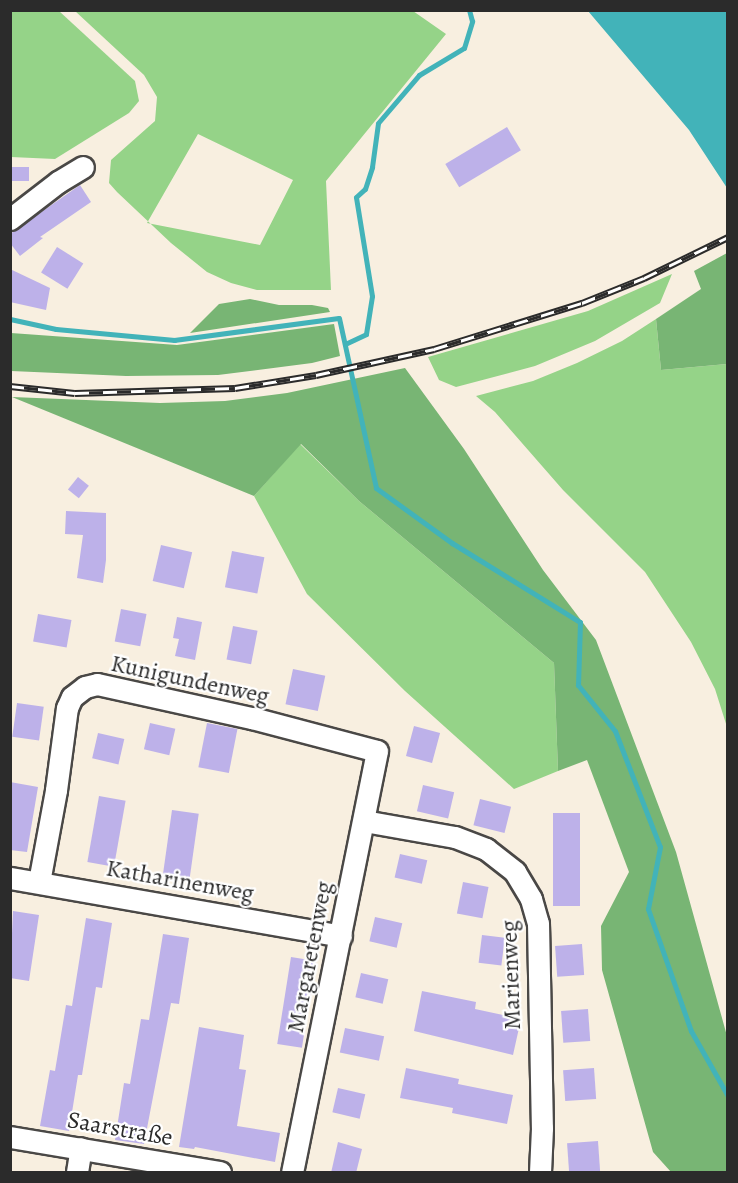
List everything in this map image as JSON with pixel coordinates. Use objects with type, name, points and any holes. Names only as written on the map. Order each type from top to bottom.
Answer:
[{"type":"street","points":[[10,219],[51,187],[83,167]]},
{"type":"street","name":"Kunigundenweg","points":[[39,882],[56,790],[67,708],[72,697],[85,687],[97,684],[252,718],[377,751]]},
{"type":"street","name":"Margaretenweg","points":[[292,1173],[377,751]]},
{"type":"street","name":"Marienweg","points":[[364,821],[455,837],[486,849],[515,872],[531,899],[538,923],[542,1128],[540,1173]]},
{"type":"street","name":"Katharinenweg","points":[[10,878],[341,936]]},
{"type":"street","name":"Saarstraße","points":[[10,1137],[220,1173]]},
{"type":"street","points":[[77,1173],[81,1148]]},
{"type":"green space","points":[[11,10],[59,11],[135,81],[139,101],[129,113],[55,159],[11,157]]},
{"type":"green space","points":[[75,11],[413,11],[446,34],[326,181],[331,290],[257,290],[231,283],[207,272],[151,224],[260,245],[293,180],[198,134],[148,221],[109,183],[111,160],[155,121],[157,97],[144,75]]},
{"type":"green space","points":[[727,253],[727,364],[661,370],[656,319],[701,289],[694,271]]},
{"type":"green space","points":[[672,274],[660,303],[595,341],[535,366],[456,387],[439,380],[428,357],[588,311]]},
{"type":"green space","points":[[250,299],[279,305],[312,305],[328,308],[330,312],[190,333],[219,304]]},
{"type":"green space","points":[[656,319],[661,370],[727,364],[727,727],[715,689],[691,642],[645,572],[563,490],[495,412],[476,396],[533,381],[577,363],[622,341]]},
{"type":"green space","points":[[334,324],[340,356],[312,363],[218,375],[126,376],[11,371],[11,333],[177,345]]},
{"type":"green space","points":[[405,368],[464,449],[543,570],[596,640],[676,852],[727,1036],[727,1172],[671,1172],[653,1152],[602,970],[601,926],[629,872],[587,760],[558,771],[554,663],[359,501],[301,444],[254,496],[12,397],[160,403],[225,401],[287,393]]},
{"type":"green space","points":[[300,444],[359,501],[554,663],[558,771],[514,789],[405,691],[307,594],[254,496]]},
{"type":"water","points":[[588,11],[727,11],[727,188],[689,130]]},
{"type":"building","points":[[507,127],[521,150],[459,187],[445,164]]},
{"type":"building","points":[[11,167],[29,167],[29,181],[11,181]]},
{"type":"building","points":[[80,185],[91,202],[40,237],[43,238],[20,256],[10,243],[10,234]]},
{"type":"building","points":[[57,247],[83,263],[67,289],[41,272]]},
{"type":"building","points":[[10,269],[50,288],[46,310],[10,302]]},
{"type":"building","points":[[78,477],[89,486],[79,498],[68,489]]},
{"type":"building","points":[[66,511],[106,513],[106,560],[103,583],[77,578],[83,535],[65,534]]},
{"type":"building","points":[[161,545],[192,552],[184,588],[153,581]]},
{"type":"building","points":[[232,551],[264,557],[257,594],[225,587]]},
{"type":"building","points":[[121,609],[147,614],[140,646],[115,641]]},
{"type":"building","points":[[38,614],[71,620],[67,647],[33,642]]},
{"type":"building","points":[[177,617],[202,622],[195,660],[175,656],[179,639],[173,638]]},
{"type":"building","points":[[233,626],[258,631],[251,664],[227,659]]},
{"type":"building","points":[[293,669],[325,676],[318,711],[286,704]]},
{"type":"building","points":[[17,703],[44,707],[39,740],[12,737]]},
{"type":"building","points":[[150,723],[175,729],[169,755],[144,749]]},
{"type":"building","points":[[207,723],[237,729],[229,773],[198,767]]},
{"type":"building","points":[[414,726],[440,733],[432,763],[406,756]]},
{"type":"building","points":[[98,733],[124,739],[118,764],[92,758]]},
{"type":"building","points":[[10,782],[38,787],[27,852],[10,850]]},
{"type":"building","points":[[423,785],[454,792],[448,819],[417,811]]},
{"type":"building","points":[[99,796],[126,801],[114,867],[87,862]]},
{"type":"building","points":[[480,799],[511,807],[505,833],[473,825]]},
{"type":"building","points":[[172,810],[199,814],[190,879],[163,875]]},
{"type":"building","points":[[553,813],[580,813],[580,906],[553,906]]},
{"type":"building","points":[[400,854],[427,860],[422,884],[395,877]]},
{"type":"building","points":[[463,882],[489,887],[482,918],[457,913]]},
{"type":"building","points":[[13,911],[39,915],[29,981],[10,978]]},
{"type":"building","points":[[375,917],[402,923],[397,948],[369,941]]},
{"type":"building","points":[[86,918],[112,923],[102,988],[96,987],[82,1075],[78,1075],[69,1131],[40,1126],[50,1070],[55,1071],[66,1005],[72,1006]]},
{"type":"building","points":[[163,934],[189,938],[179,1004],[171,1003],[144,1144],[115,1140],[124,1083],[130,1084],[141,1019],[149,1020]]},
{"type":"building","points":[[482,935],[505,938],[501,966],[479,963]]},
{"type":"building","points":[[582,944],[584,975],[557,977],[555,946]]},
{"type":"building","points":[[291,957],[316,961],[302,1048],[277,1044]]},
{"type":"building","points":[[361,973],[388,979],[383,1004],[355,997]]},
{"type":"building","points":[[422,991],[476,1002],[475,1009],[521,1019],[513,1055],[414,1031]]},
{"type":"building","points":[[588,1009],[590,1041],[563,1043],[561,1011]]},
{"type":"building","points":[[199,1027],[244,1035],[239,1069],[246,1070],[237,1126],[280,1133],[275,1162],[195,1147],[194,1149],[179,1147]]},
{"type":"building","points":[[345,1028],[384,1036],[379,1061],[340,1052]]},
{"type":"building","points":[[406,1068],[459,1079],[458,1084],[513,1095],[507,1124],[452,1113],[453,1108],[400,1098]]},
{"type":"building","points":[[594,1068],[596,1099],[565,1101],[563,1070]]},
{"type":"building","points":[[338,1088],[365,1094],[360,1119],[332,1112]]},
{"type":"building","points":[[598,1141],[600,1172],[569,1172],[567,1143]]},
{"type":"building","points":[[338,1142],[362,1149],[356,1173],[331,1173]]},
{"type":"waterway","points":[[345,344],[366,334],[372,296],[356,197],[365,189],[372,167],[378,123],[419,75],[464,48],[472,21],[469,10]]},
{"type":"waterway","points":[[10,319],[56,329],[174,340],[339,318],[376,488],[452,543],[580,622],[578,685],[615,731],[660,847],[648,909],[691,1031],[728,1096]]},
{"type":"railway","points":[[10,386],[75,393],[235,388],[316,375],[434,349],[582,303],[644,278],[728,237]]}]
